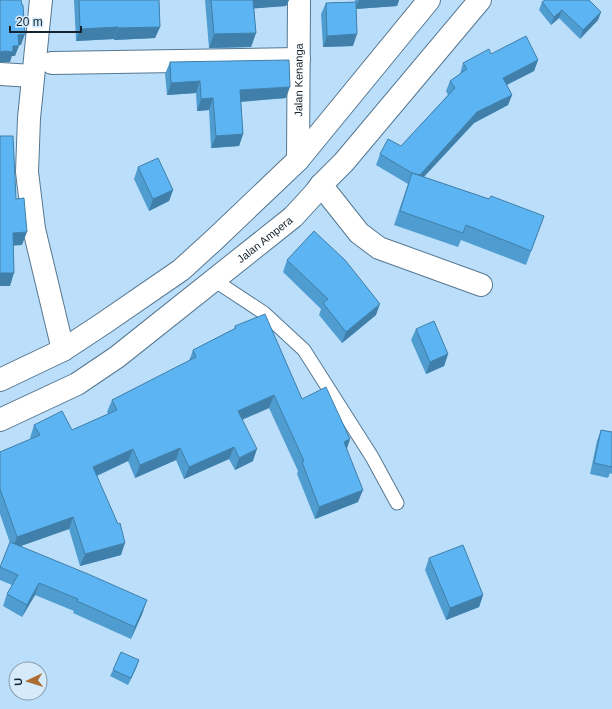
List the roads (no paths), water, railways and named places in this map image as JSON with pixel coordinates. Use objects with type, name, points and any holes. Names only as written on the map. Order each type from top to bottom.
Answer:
[{"type":"main road","points":[[41,0],[29,118],[27,172],[34,229],[63,350]]},
{"type":"main road","name":"Jalan Kenanga","points":[[298,160],[300,0]]},
{"type":"main road","points":[[0,380],[63,350],[181,270],[298,160],[429,0]]},
{"type":"main road","name":"Jalan Ampera","points":[[0,420],[77,384],[117,357],[293,217],[315,194],[321,185],[344,162],[480,0]]},
{"type":"main road","points":[[52,63],[299,59]]},
{"type":"main road","points":[[0,74],[33,76]]},
{"type":"main road","points":[[321,185],[359,233],[378,248],[481,285]]},
{"type":"lane","points":[[214,280],[264,313],[304,350],[372,457],[397,503]]}]
